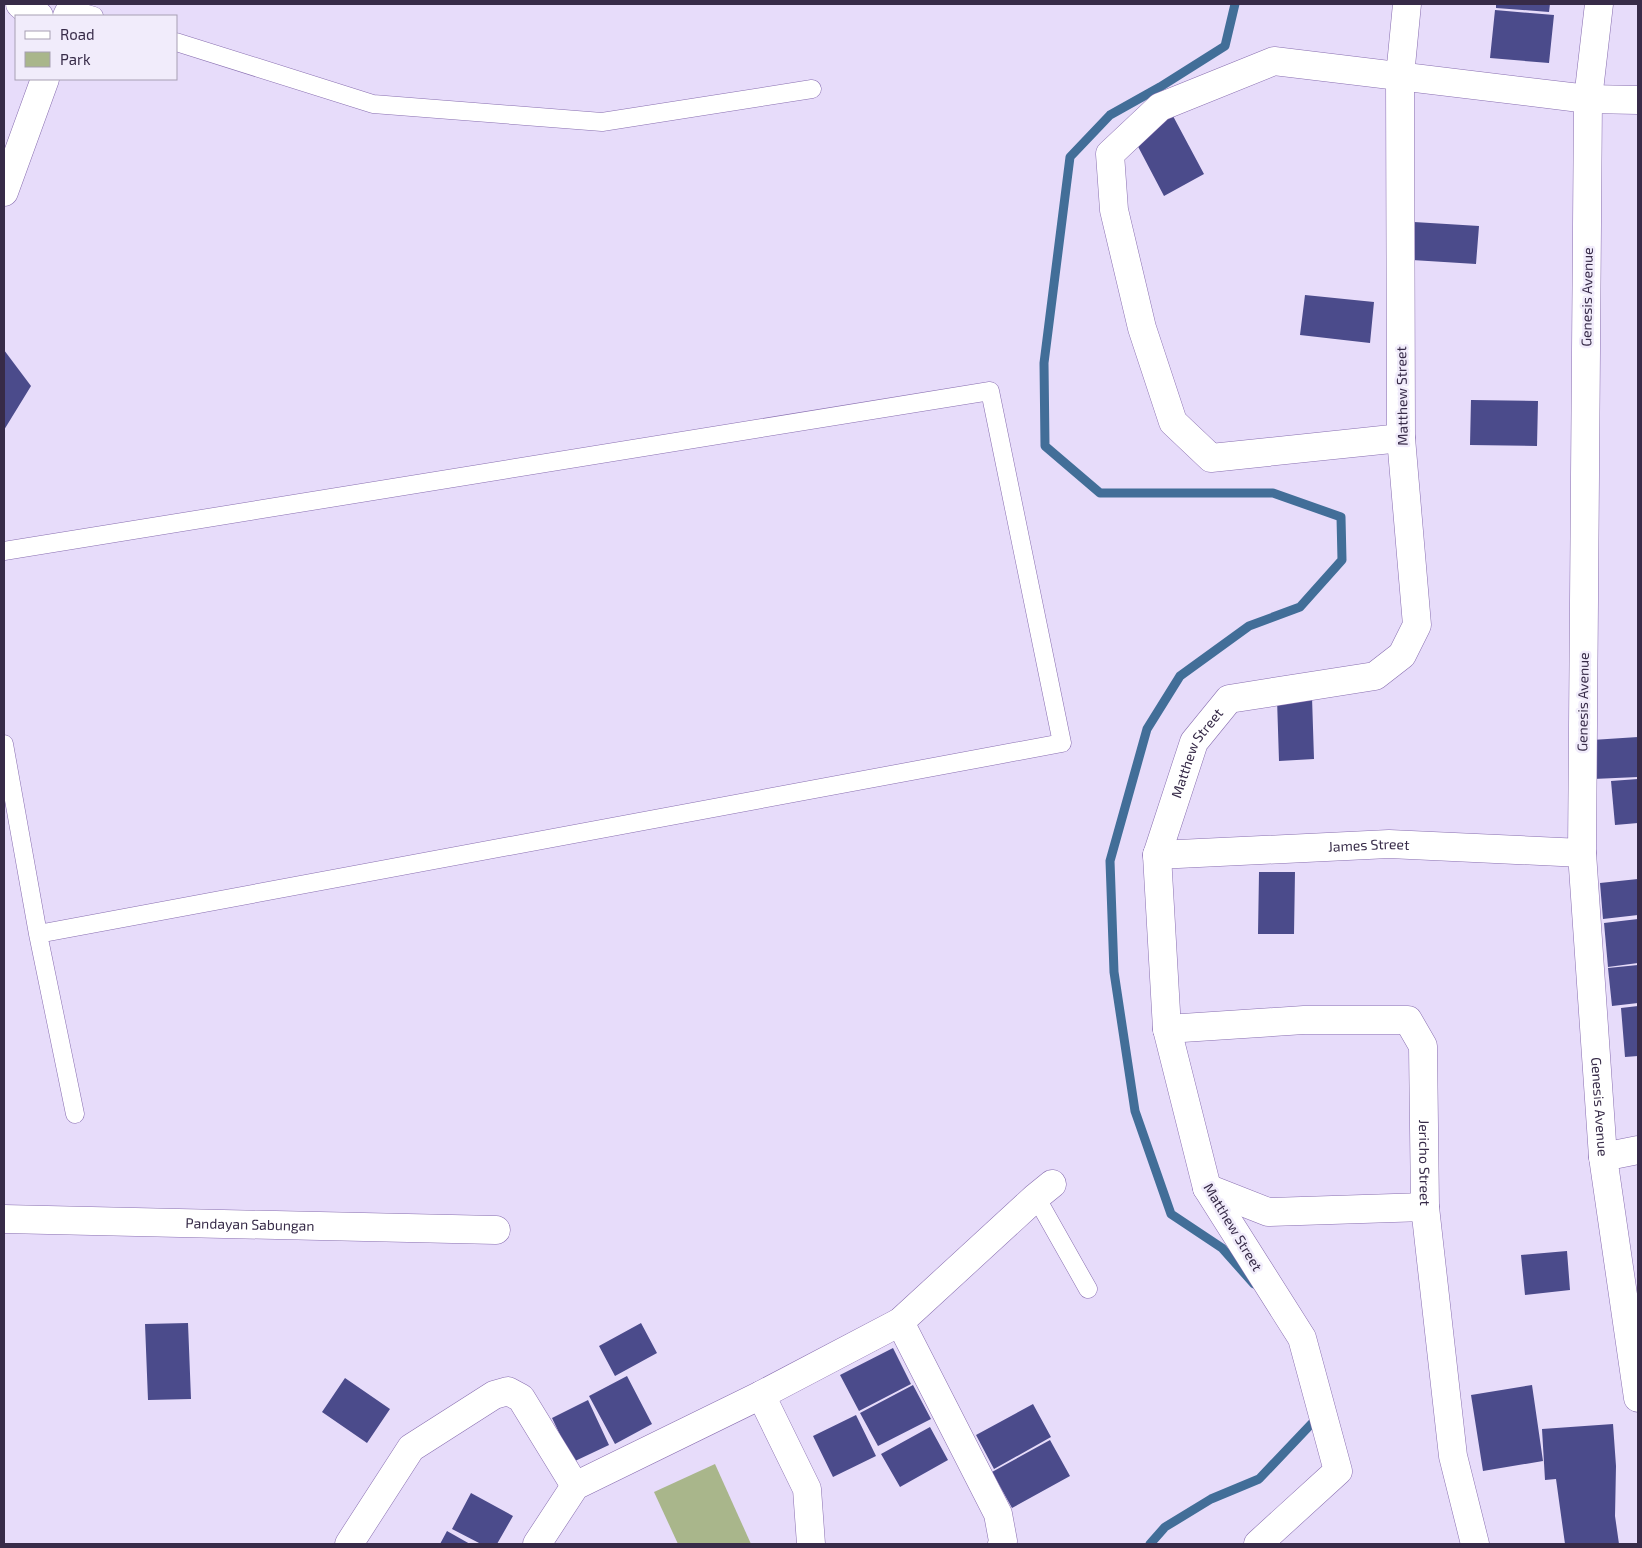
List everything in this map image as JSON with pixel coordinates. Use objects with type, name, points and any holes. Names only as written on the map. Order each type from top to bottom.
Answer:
[{"type":"street","points":[[20,4],[37,15]]},
{"type":"street","name":"Matthew Street","points":[[1258,1544],[1338,1471],[1302,1338],[1207,1188],[1167,1029],[1157,855],[1194,742],[1229,699],[1375,676],[1402,656],[1417,624],[1401,438],[1400,76],[1407,4]]},
{"type":"street","name":"Genesis Avenue","points":[[1599,4],[1588,98],[1582,853],[1603,1157],[1638,1398]]},
{"type":"street","points":[[1401,438],[1212,458],[1173,422],[1142,328],[1114,210],[1110,154],[1160,107],[1274,61],[1588,98],[1638,100]]},
{"type":"street","points":[[4,192],[45,80]]},
{"type":"street","name":"James Street","points":[[1157,855],[1389,844],[1582,853]]},
{"type":"street","name":"Jericho Street","points":[[1167,1029],[1304,1020],[1408,1020],[1423,1046],[1424,1207],[1453,1456],[1475,1544]]},
{"type":"street","points":[[1603,1157],[1638,1150]]},
{"type":"street","points":[[1207,1188],[1268,1212],[1424,1207]]},
{"type":"street","points":[[537,1544],[575,1486],[761,1395],[900,1322],[1044,1191]]},
{"type":"street","name":"Pandayan Sabungan","points":[[4,1219],[496,1230]]},
{"type":"street","points":[[900,1322],[998,1514],[1002,1544]]},
{"type":"street","points":[[349,1544],[411,1448],[494,1395],[508,1391],[521,1398],[575,1486]]},
{"type":"street","points":[[761,1395],[807,1489],[811,1544]]},
{"type":"lane","points":[[178,43],[373,104],[602,122],[812,89]]},
{"type":"lane","points":[[4,551],[990,391],[1062,743],[38,934]]},
{"type":"lane","points":[[4,744],[38,934],[75,1114]]},
{"type":"lane","points":[[1044,1191],[1088,1289]]},
{"type":"green space","points":[[715,1464],[751,1544],[678,1544],[654,1492]]},
{"type":"building","points":[[1496,4],[1550,4],[1549,12],[1496,8]]},
{"type":"building","points":[[1495,10],[1554,15],[1549,63],[1490,58]]},
{"type":"building","points":[[1173,116],[1204,174],[1164,196],[1133,137]]},
{"type":"building","points":[[1414,222],[1479,226],[1476,264],[1412,260]]},
{"type":"building","points":[[1305,295],[1374,302],[1370,343],[1300,335]]},
{"type":"building","points":[[4,350],[31,386],[4,430]]},
{"type":"building","points":[[1471,400],[1538,401],[1537,446],[1470,445]]},
{"type":"building","points":[[1312,697],[1314,759],[1279,761],[1277,699]]},
{"type":"building","points":[[1638,737],[1638,777],[1593,779],[1592,740]]},
{"type":"building","points":[[1638,779],[1638,823],[1615,825],[1611,781]]},
{"type":"building","points":[[1259,872],[1295,872],[1294,934],[1258,934]]},
{"type":"building","points":[[1638,879],[1638,915],[1603,919],[1600,883]]},
{"type":"building","points":[[1638,919],[1638,963],[1608,967],[1604,923]]},
{"type":"building","points":[[1638,965],[1638,1003],[1612,1006],[1608,968]]},
{"type":"building","points":[[1638,1006],[1638,1056],[1625,1057],[1621,1008]]},
{"type":"building","points":[[1567,1251],[1570,1290],[1525,1295],[1521,1255]]},
{"type":"building","points":[[188,1323],[191,1399],[148,1400],[145,1324]]},
{"type":"building","points":[[641,1323],[657,1353],[615,1376],[599,1346]]},
{"type":"building","points":[[893,1348],[911,1384],[859,1411],[840,1375]]},
{"type":"building","points":[[627,1376],[652,1424],[615,1444],[589,1396]]},
{"type":"building","points":[[345,1378],[390,1409],[367,1443],[322,1412]]},
{"type":"building","points":[[913,1385],[931,1419],[878,1446],[860,1413]]},
{"type":"building","points":[[1532,1385],[1543,1461],[1483,1471],[1471,1395]]},
{"type":"building","points":[[588,1400],[609,1445],[573,1462],[552,1418]]},
{"type":"building","points":[[1033,1404],[1051,1437],[994,1469],[976,1435]]},
{"type":"building","points":[[856,1415],[876,1456],[833,1477],[813,1436]]},
{"type":"building","points":[[1613,1424],[1616,1466],[1615,1516],[1619,1544],[1565,1544],[1556,1479],[1545,1480],[1542,1429]]},
{"type":"building","points":[[930,1427],[948,1460],[900,1487],[881,1454]]},
{"type":"building","points":[[1050,1440],[1070,1476],[1012,1508],[992,1472]]},
{"type":"building","points":[[471,1493],[513,1516],[497,1544],[481,1544],[452,1529]]},
{"type":"building","points":[[447,1531],[470,1544],[440,1544]]},
{"type":"waterway","points":[[1235,4],[1225,46],[1160,87],[1110,115],[1070,157],[1044,363],[1045,446],[1100,493],[1273,493],[1341,517],[1342,560],[1300,607],[1249,626],[1180,676],[1147,729],[1110,861],[1114,972],[1135,1111],[1171,1214],[1222,1248],[1254,1284]]},
{"type":"waterway","points":[[1150,1544],[1165,1527],[1211,1499],[1259,1479],[1316,1419],[1315,1416]]}]
